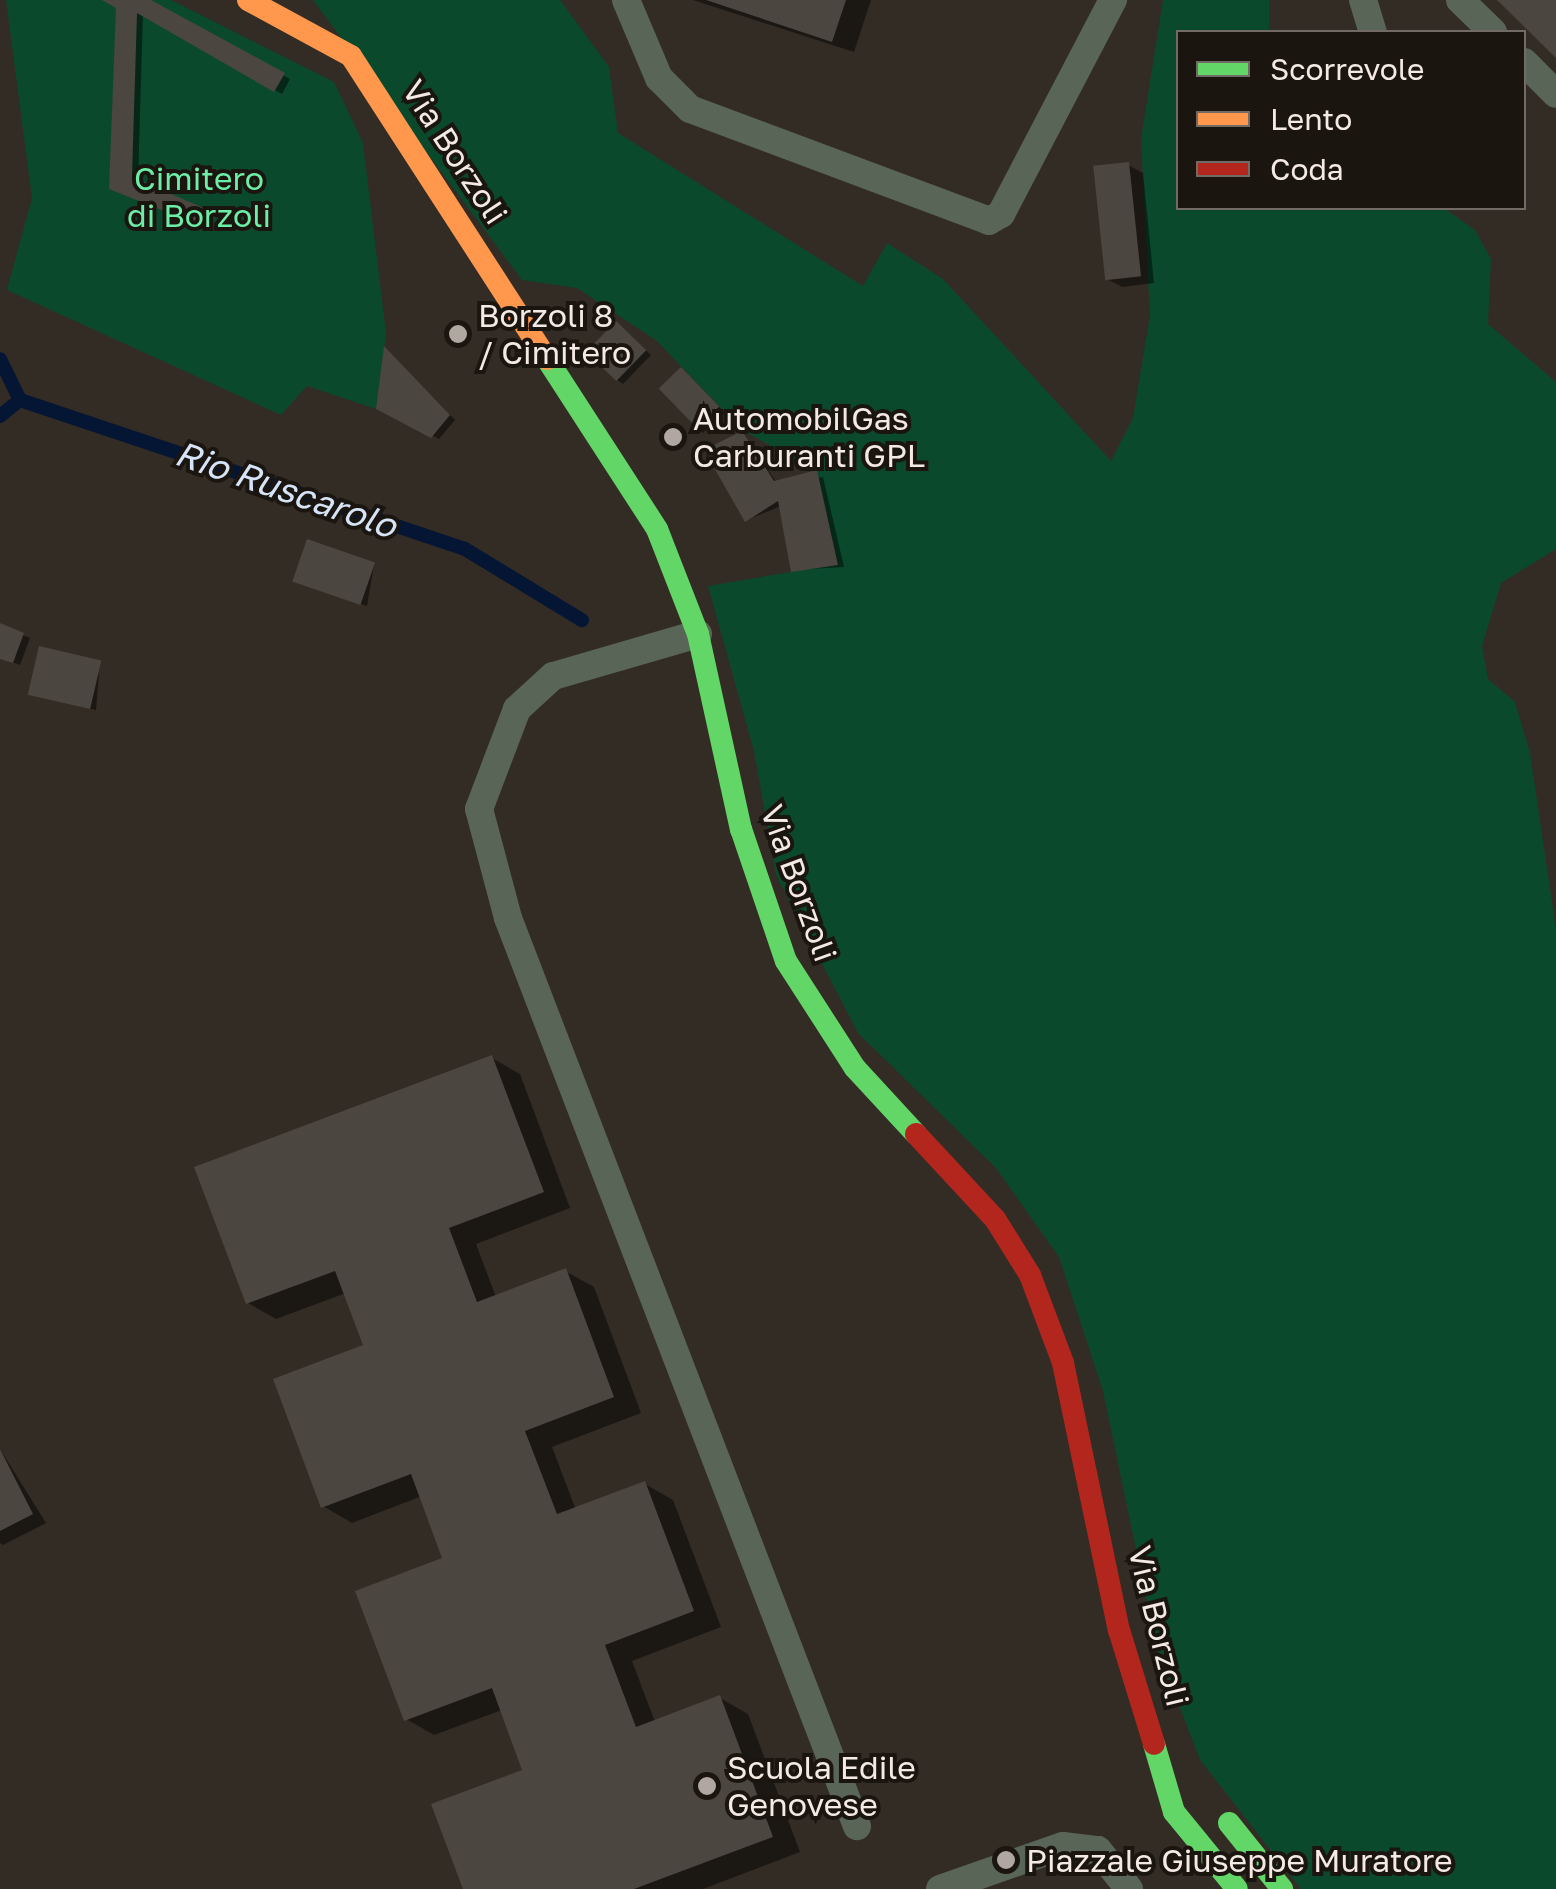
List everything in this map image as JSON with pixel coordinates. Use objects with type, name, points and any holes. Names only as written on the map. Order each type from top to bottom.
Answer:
[{"type":"main road","name":"Via Borzoli","points":[[248,0],[351,56],[382,97],[658,529],[698,634],[742,829],[786,961],[856,1068],[995,1219],[1030,1275],[1063,1364],[1119,1630],[1174,1812],[1237,1889]]},
{"type":"main road","points":[[1149,1723],[1282,1889]]},
{"type":"lane","points":[[626,0],[659,78],[690,109],[989,221],[1001,214],[1113,0]]},
{"type":"lane","points":[[1363,0],[1372,30]]},
{"type":"lane","points":[[1460,0],[1483,29]]},
{"type":"lane","points":[[1526,64],[1556,94]]},
{"type":"lane","points":[[698,634],[554,676],[518,709],[480,809],[508,918],[858,1826]]},
{"type":"lane","points":[[940,1889],[1063,1846],[1098,1850],[1128,1889]]},
{"type":"green space","name":"Cimitero di Borzoli","points":[[6,0],[171,0],[334,82],[363,143],[386,333],[376,409],[307,386],[281,415],[7,290],[32,198]]},
{"type":"green space","points":[[313,0],[560,0],[609,67],[618,133],[863,286],[887,243],[943,279],[1111,461],[1133,418],[1150,315],[1141,139],[1163,0],[1269,0],[1269,30],[1176,30],[1176,210],[1447,210],[1475,230],[1491,259],[1488,324],[1556,382],[1556,549],[1501,583],[1482,646],[1488,679],[1515,702],[1530,753],[1556,929],[1556,1889],[1301,1889],[1200,1760],[1156,1645],[1103,1391],[1059,1257],[996,1168],[858,1033],[776,875],[754,751],[708,586],[838,564],[817,471],[742,430],[657,341],[577,288],[522,280]]},
{"type":"building","points":[[102,0],[151,0],[285,73],[274,92],[137,13],[132,177],[206,209],[199,225],[109,189],[116,8]]},
{"type":"building","points":[[706,0],[846,0],[832,42]]},
{"type":"building","points":[[1497,0],[1556,0],[1556,58]]},
{"type":"building","points":[[1129,162],[1141,276],[1105,280],[1093,166]]},
{"type":"building","points":[[616,321],[646,350],[616,381],[586,352]]},
{"type":"building","points":[[384,346],[450,415],[431,438],[376,409]]},
{"type":"building","points":[[681,367],[719,407],[697,428],[659,389]]},
{"type":"building","points":[[742,431],[774,481],[817,470],[838,565],[791,572],[778,501],[745,522],[704,450]]},
{"type":"building","points":[[307,539],[375,562],[360,605],[292,582]]},
{"type":"building","points":[[0,623],[24,633],[13,663],[0,659]]},
{"type":"building","points":[[39,646],[101,660],[90,709],[28,695]]},
{"type":"building","points":[[492,1055],[544,1192],[449,1228],[477,1302],[566,1268],[614,1397],[525,1431],[557,1514],[645,1481],[694,1611],[605,1645],[636,1727],[720,1695],[773,1837],[634,1889],[463,1889],[431,1804],[522,1770],[492,1688],[404,1721],[355,1591],[442,1558],[411,1474],[321,1508],[273,1379],[363,1345],[335,1271],[246,1304],[194,1167]]},
{"type":"building","points":[[0,1449],[33,1514],[0,1531]]},
{"type":"waterway","name":"Rio Ruscarolo","points":[[0,359],[20,400],[465,549],[582,620]]},
{"type":"waterway","points":[[0,416],[20,400]]},
{"type":"traffic: fast","points":[[547,359],[657,529],[698,634],[741,829],[786,961],[855,1068],[916,1134]]},
{"type":"traffic: fast","points":[[1154,1744],[1174,1812],[1237,1889]]},
{"type":"traffic: fast","points":[[1229,1823],[1282,1889]]},
{"type":"traffic: slow","points":[[248,0],[351,56],[547,359]]},
{"type":"traffic: jam","points":[[916,1134],[995,1219],[1030,1275],[1063,1363],[1119,1630],[1154,1744]]},
{"type":"place","name":"Borzoli 8 / Cimitero","points":[[458,334]]},
{"type":"place","name":"AutomobilGas Carburanti GPL","points":[[673,437]]},
{"type":"place","name":"Scuola Edile Genovese","points":[[707,1786]]},
{"type":"place","name":"Piazzale Giuseppe Muratore","points":[[1006,1860]]}]
